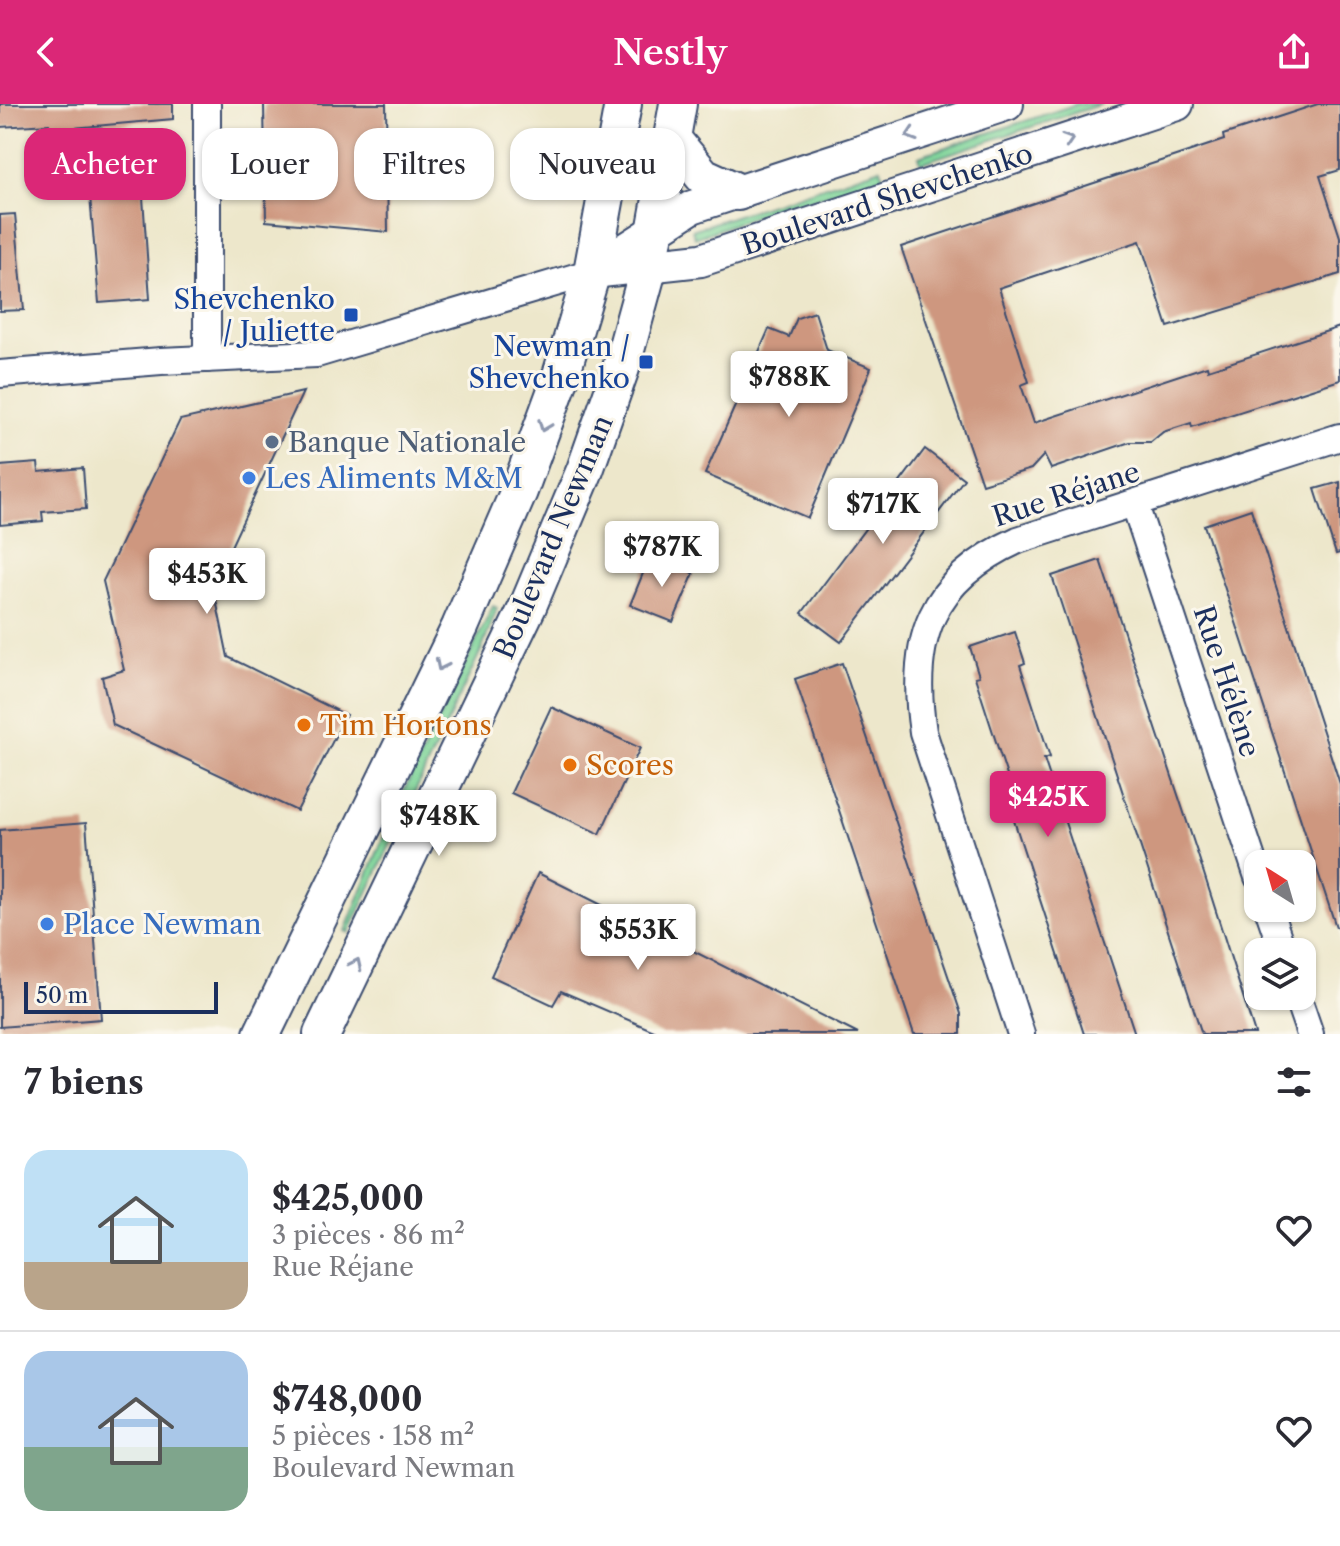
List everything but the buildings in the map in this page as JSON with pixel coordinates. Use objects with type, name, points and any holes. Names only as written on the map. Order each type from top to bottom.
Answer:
[{"type":"main road","name":"Boulevard Newman","points":[[262,1034],[482,579],[549,412],[592,272],[623,104]]},
{"type":"main road","name":"Boulevard Newman","points":[[675,128],[678,104]]},
{"type":"main road","points":[[685,154],[703,176],[738,192]]},
{"type":"main road","name":"Boulevard Newman","points":[[322,1034],[557,540],[604,418],[649,266],[663,200]]},
{"type":"street","points":[[207,104],[207,359]]},
{"type":"street","name":"Boulevard Shevchenko","points":[[592,272],[692,207],[1007,104]]},
{"type":"street","name":"Boulevard Shevchenko","points":[[0,374],[327,352],[592,272],[701,260],[1177,104]]},
{"type":"street","name":"Rue Réjane","points":[[1021,1034],[923,732],[916,690],[918,659],[934,613],[976,563],[1018,540],[1340,437]]},
{"type":"street","name":"Rue Hélène","points":[[1135,505],[1249,850]]},
{"type":"street","points":[[1302,1010],[1310,1034]]},
{"type":"green space","points":[[1077,104],[1102,104],[921,163],[919,156]]},
{"type":"green space","points":[[881,168],[883,177],[795,205],[791,203],[695,238],[692,230]]},
{"type":"green space","points":[[493,606],[497,608],[483,646],[349,933],[345,931],[393,814]]},
{"type":"place","name":"Shevchenko / Juliette","points":[[351,315]]},
{"type":"place","name":"Newman / Shevchenko","points":[[646,362]]},
{"type":"place","name":"Banque Nationale","points":[[272,442]]},
{"type":"place","name":"Les Aliments M&M","points":[[249,478]]},
{"type":"place","name":"Tim Hortons","points":[[304,725]]},
{"type":"place","name":"Scores","points":[[570,765]]},
{"type":"place","name":"Place Newman","points":[[47,924]]}]
